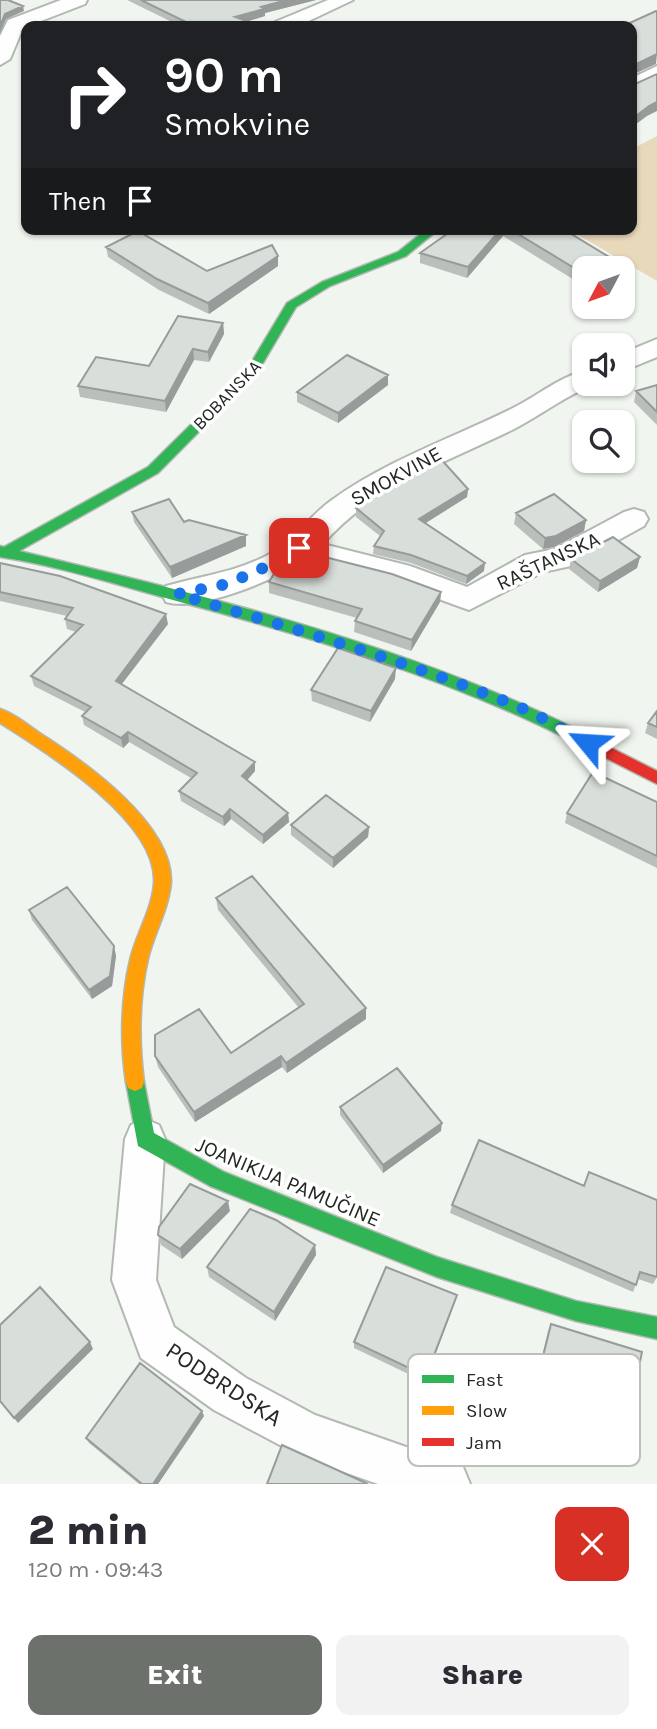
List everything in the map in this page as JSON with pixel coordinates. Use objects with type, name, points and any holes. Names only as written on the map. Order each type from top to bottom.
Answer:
[{"type":"street","points":[[23,21],[78,0]]},
{"type":"street","points":[[294,21],[344,0]]},
{"type":"street","points":[[4,64],[15,24],[21,22]]},
{"type":"street","points":[[637,83],[657,72]]},
{"type":"street","name":"BOBANSKA","points":[[2,552],[153,471],[254,370],[267,351],[279,320],[290,305],[317,290],[388,261],[421,244],[429,235]]},
{"type":"street","points":[[635,357],[657,347]]},
{"type":"street","name":"SMOKVINE","points":[[177,594],[227,584],[295,554],[341,507],[368,490],[486,429],[525,413],[572,384]]},
{"type":"street","name":"RAŠTANSKA","points":[[299,548],[399,573],[469,598],[536,562],[561,559],[634,519]]},
{"type":"street","points":[[2,552],[177,594],[357,648],[519,707],[657,778]]},
{"type":"street","points":[[0,715],[71,762],[110,792],[150,841],[163,879],[139,961],[131,1062],[145,1139]]},
{"type":"street","name":"JOANIKIJA PAMUČINE","points":[[145,1139],[217,1179],[437,1267],[576,1311],[657,1328]]},
{"type":"street","name":"PODBRDSKA","points":[[145,1139],[134,1280],[158,1342],[230,1394],[304,1435],[446,1484]]},
{"type":"shaded area","points":[[657,136],[657,281],[635,268],[635,256],[614,256],[578,235],[637,235],[637,146]]},
{"type":"building","points":[[0,0],[23,6],[5,14],[0,26]]},
{"type":"building","points":[[141,0],[287,0],[235,17],[246,21],[184,21]]},
{"type":"building","points":[[657,11],[657,54],[637,64],[637,21],[634,21]]},
{"type":"building","points":[[657,74],[657,102],[637,115],[637,83]]},
{"type":"building","points":[[130,235],[145,235],[207,271],[272,245],[278,256],[208,303],[157,279],[106,247]]},
{"type":"building","points":[[446,235],[496,235],[468,267],[420,253]]},
{"type":"building","points":[[520,235],[573,235],[608,256],[572,256],[572,267]]},
{"type":"building","points":[[178,316],[223,323],[208,352],[193,349],[165,401],[78,386],[96,357],[149,366]]},
{"type":"building","points":[[347,355],[388,375],[338,413],[297,392]]},
{"type":"building","points":[[657,385],[657,412],[636,391]]},
{"type":"building","points":[[440,458],[468,489],[419,519],[485,563],[467,576],[411,555],[374,546],[384,531],[356,508],[389,485]]},
{"type":"building","points":[[554,494],[586,520],[556,536],[545,538],[516,513]]},
{"type":"building","points":[[169,499],[184,522],[189,520],[246,535],[170,567],[132,512]]},
{"type":"building","points":[[613,537],[640,557],[600,581],[571,559]]},
{"type":"building","points":[[305,552],[392,574],[441,592],[412,640],[355,621],[362,609],[269,582],[278,567]]},
{"type":"building","points":[[0,563],[60,576],[166,614],[116,681],[255,762],[242,776],[288,813],[263,835],[230,809],[223,817],[179,791],[197,773],[128,732],[121,738],[82,716],[91,707],[31,676],[83,625],[65,619],[73,608],[0,592]]},
{"type":"building","points":[[338,648],[396,668],[371,711],[311,690]]},
{"type":"building","points":[[657,711],[657,727],[648,723]]},
{"type":"building","points":[[593,772],[657,802],[657,856],[567,813]]},
{"type":"building","points":[[326,795],[369,827],[333,858],[291,825]]},
{"type":"building","points":[[252,876],[366,1008],[286,1063],[281,1056],[194,1112],[155,1056],[155,1035],[199,1009],[231,1053],[304,1004],[216,898]]},
{"type":"building","points":[[67,887],[114,946],[110,976],[89,990],[29,910]]},
{"type":"building","points":[[397,1068],[442,1123],[383,1165],[340,1107]]},
{"type":"building","points":[[479,1140],[584,1186],[589,1172],[657,1200],[657,1277],[640,1272],[636,1285],[452,1205]]},
{"type":"building","points":[[190,1184],[228,1201],[180,1249],[158,1235],[159,1227]]},
{"type":"building","points":[[250,1209],[276,1220],[315,1245],[274,1312],[207,1267]]},
{"type":"building","points":[[386,1267],[457,1295],[434,1354],[408,1354],[408,1368],[354,1342]]},
{"type":"building","points":[[40,1287],[90,1342],[14,1418],[0,1401],[0,1325]]},
{"type":"building","points":[[551,1324],[642,1352],[640,1362],[640,1354],[544,1354]]},
{"type":"building","points":[[140,1363],[202,1411],[153,1484],[142,1484],[86,1438]]},
{"type":"building","points":[[282,1445],[368,1484],[267,1484]]},
{"type":"traffic: fast","points":[[4,553],[153,470],[253,370],[291,305],[326,284],[402,254],[426,235]]},
{"type":"traffic: fast","points":[[0,551],[158,591],[367,652],[476,692],[570,733]]},
{"type":"traffic: fast","points":[[135,1082],[145,1139],[217,1179],[437,1267],[576,1311],[657,1328]]},
{"type":"traffic: slow","points":[[0,715],[73,763],[98,783],[121,804],[140,827],[154,851],[162,884],[137,972],[132,1038],[135,1082]]},
{"type":"traffic: jam","points":[[570,733],[657,778]]},
{"type":"route","points":[[299,548],[295,554],[227,584],[177,594],[357,648],[437,676],[519,707],[588,743]]}]
